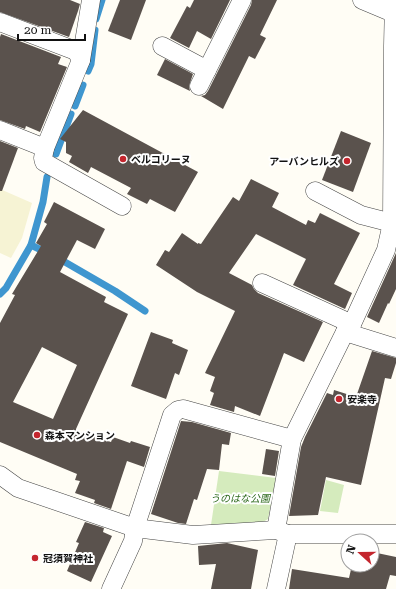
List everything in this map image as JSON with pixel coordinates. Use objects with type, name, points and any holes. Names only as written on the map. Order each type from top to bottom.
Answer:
[{"type":"street","points":[[91,0],[81,60],[45,148],[43,154],[44,162],[122,206]]},
{"type":"street","points":[[199,86],[242,0]]},
{"type":"street","points":[[276,589],[292,439],[386,250],[392,223],[394,6],[362,0]]},
{"type":"street","points":[[0,22],[76,51],[81,60]]},
{"type":"street","points":[[162,46],[207,70]]},
{"type":"street","points":[[0,130],[45,148]]},
{"type":"street","points":[[315,191],[361,215],[392,223]]},
{"type":"street","points":[[262,283],[348,328],[396,348]]},
{"type":"street","points":[[111,589],[133,541],[135,528],[172,415],[178,410],[183,409],[292,439]]},
{"type":"street","points":[[0,475],[18,488],[135,528],[193,534],[282,532],[396,534]]},
{"type":"shaded area","points":[[0,189],[32,203],[22,238],[11,258],[0,253]]},
{"type":"green space","name":"うのはな公園","points":[[219,471],[276,478],[268,519],[263,522],[211,525]]},
{"type":"green space","points":[[326,480],[344,485],[338,513],[320,511]]},
{"type":"building","points":[[0,0],[70,0],[80,4],[69,37],[0,12]]},
{"type":"building","points":[[120,0],[146,0],[131,40],[108,31]]},
{"type":"building","points":[[194,0],[230,0],[211,39],[197,31],[189,48],[170,38],[187,6],[190,8]]},
{"type":"building","points":[[252,0],[277,0],[260,35],[266,38],[255,59],[249,56],[223,109],[201,96],[205,95],[208,91],[251,5]]},
{"type":"building","points":[[1,34],[61,57],[58,64],[67,67],[40,132],[26,126],[25,129],[0,120]]},
{"type":"building","points":[[165,59],[193,74],[189,86],[190,91],[157,75]]},
{"type":"building","name":"ベルコリーヌ","points":[[83,110],[198,172],[175,212],[150,199],[147,204],[127,194],[131,188],[91,167],[88,173],[69,162],[72,156],[66,153],[66,142],[60,139]]},
{"type":"building","name":"アーバンヒルズ","points":[[341,131],[371,143],[353,192],[322,180]]},
{"type":"building","points":[[0,141],[18,148],[2,191],[0,191]]},
{"type":"building","points":[[251,179],[279,193],[272,207],[306,225],[308,220],[315,223],[320,213],[360,233],[334,284],[352,293],[345,309],[293,285],[306,259],[256,234],[229,273],[252,285],[258,293],[323,322],[304,362],[284,353],[260,416],[235,406],[234,412],[210,405],[214,393],[210,391],[215,377],[205,373],[235,311],[197,292],[156,265],[165,250],[169,252],[182,233],[198,244],[201,244],[233,197],[239,201]]},
{"type":"building","points":[[54,202],[105,229],[95,249],[77,240],[60,272],[106,297],[104,302],[128,314],[76,429],[76,431],[111,442],[113,437],[130,443],[131,441],[150,447],[144,467],[127,461],[111,509],[94,503],[95,500],[75,493],[80,481],[75,480],[77,474],[0,442],[0,323],[15,295],[12,294],[41,246],[36,243],[47,224],[44,222]],"holes":[[[42,347],[77,365],[53,419],[13,402]]]},
{"type":"building","points":[[396,253],[396,289],[379,323],[367,317]]},
{"type":"building","points":[[151,332],[173,340],[172,343],[188,350],[179,375],[175,373],[166,399],[131,386]]},
{"type":"building","points":[[372,351],[396,358],[396,363],[391,379],[385,378],[361,485],[326,477],[318,515],[289,516],[301,447],[327,393],[333,395],[334,390],[356,397]]},
{"type":"building","points":[[181,421],[192,422],[231,433],[229,445],[222,444],[219,470],[207,469],[197,500],[194,499],[186,524],[178,523],[151,514]]},
{"type":"building","points":[[266,449],[279,451],[275,476],[262,474]]},
{"type":"building","points":[[85,522],[104,528],[103,532],[112,536],[91,582],[67,571],[79,543],[76,542]]},
{"type":"building","points":[[227,543],[258,550],[251,589],[211,589],[216,564],[199,565],[198,546]]},
{"type":"building","points":[[380,554],[396,557],[396,576],[390,575],[386,589],[289,589],[292,569],[349,578],[350,573],[380,573]]},
{"type":"waterway","points":[[96,19],[102,0]]},
{"type":"waterway","points":[[88,71],[91,64],[95,30]]},
{"type":"waterway","points":[[75,106],[83,85]]},
{"type":"waterway","points":[[56,154],[71,114]]},
{"type":"waterway","points":[[0,294],[6,288],[31,245],[43,202],[47,177]]},
{"type":"waterway","points":[[31,245],[47,253]]},
{"type":"waterway","points":[[58,258],[115,291],[145,311]]},
{"type":"place","name":"ベルコリーヌ","points":[[123,159]]},
{"type":"place","name":"アーバンヒルズ","points":[[347,161]]},
{"type":"place","name":"安楽寺","points":[[339,399]]},
{"type":"place","name":"森本マンション","points":[[37,435]]},
{"type":"place","name":"冠須賀神社","points":[[35,558]]}]
